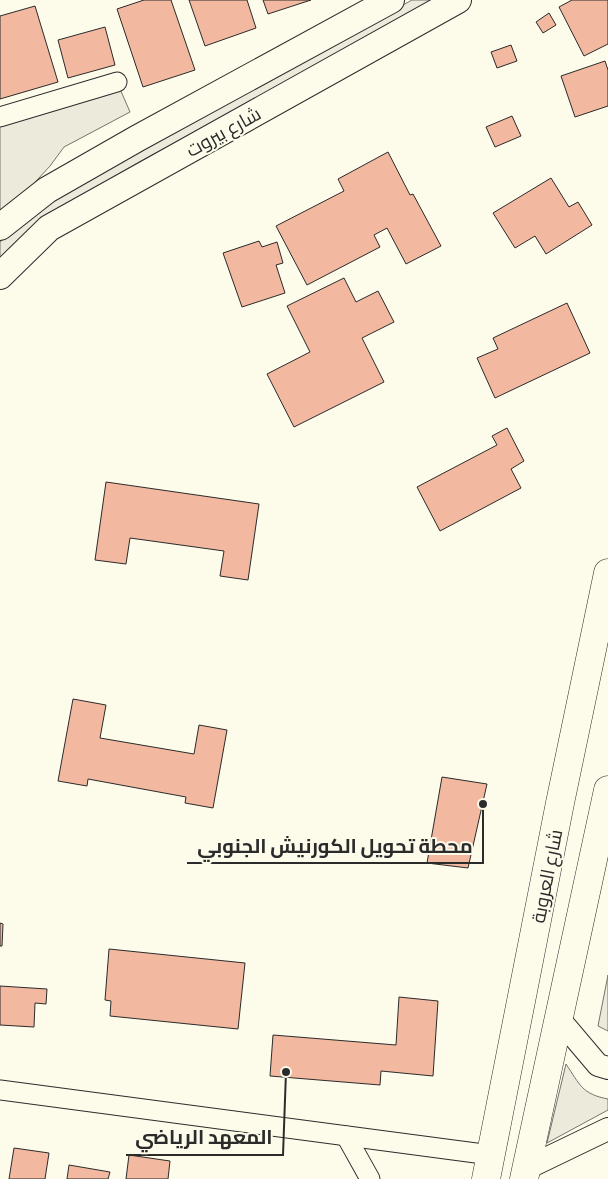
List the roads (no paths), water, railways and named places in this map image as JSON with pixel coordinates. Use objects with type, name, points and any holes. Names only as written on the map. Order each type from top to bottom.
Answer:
[{"type":"main road","name":"شارع بيروت","points":[[0,227],[47,190],[138,138],[391,0]]},
{"type":"main road","name":"شارع بيروت","points":[[0,276],[49,228],[458,0]]},
{"type":"main road","name":"شارع العروبة","points":[[489,1167],[560,803],[608,573]]},
{"type":"main road","points":[[526,1174],[608,790]]},
{"type":"street","points":[[0,117],[117,82]]},
{"type":"street","points":[[560,1019],[598,1065],[608,1068]]},
{"type":"street","points":[[0,1090],[346,1136],[489,1167]]},
{"type":"street","points":[[526,1174],[608,1128]]},
{"type":"street","points":[[346,1136],[370,1179]]},
{"type":"place","name":"محطة تحويل الكورنيش الجنوبي","points":[[483,804]]},
{"type":"place","name":"المعهد الرياضي","points":[[286,1072]]}]
